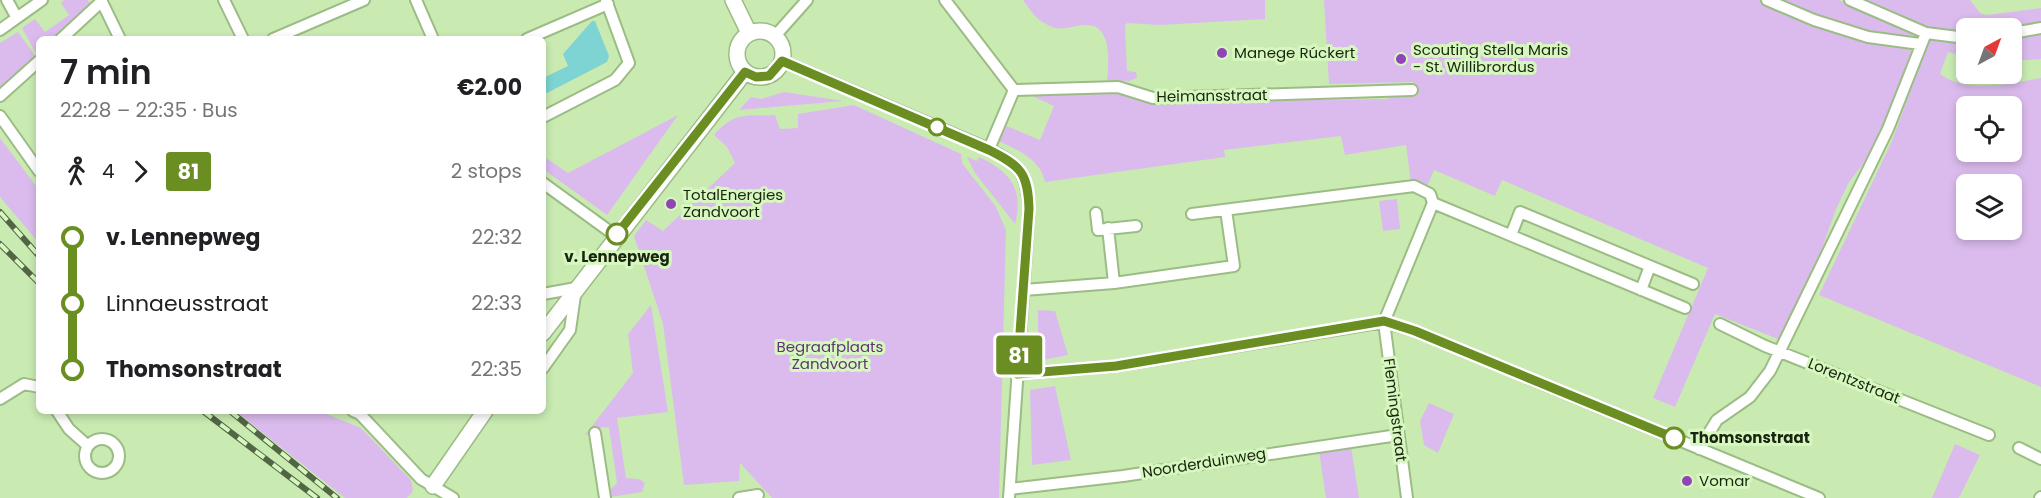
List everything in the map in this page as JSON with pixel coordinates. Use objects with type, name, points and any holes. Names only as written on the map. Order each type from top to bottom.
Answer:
[{"type":"main road","points":[[734,0],[749,33]]},
{"type":"main road","points":[[764,31],[775,36],[782,48],[782,61],[769,76],[756,77],[745,72],[738,63],[736,52],[740,42],[749,33],[764,31]]},
{"type":"main road","points":[[546,329],[745,72]]},
{"type":"main road","points":[[433,486],[483,414]]},
{"type":"street","points":[[7,0],[17,18]]},
{"type":"street","points":[[0,30],[42,0]]},
{"type":"street","points":[[64,36],[102,0],[119,36]]},
{"type":"street","points":[[224,0],[242,36]]},
{"type":"street","points":[[280,36],[364,0]]},
{"type":"street","points":[[416,0],[433,36]]},
{"type":"street","points":[[775,36],[807,0]]},
{"type":"street","points":[[945,0],[1014,90],[989,150]]},
{"type":"street","points":[[1767,0],[1814,20],[1868,37],[1920,44]]},
{"type":"street","points":[[1850,0],[1926,33],[1956,37]]},
{"type":"street","points":[[534,36],[607,2],[629,63],[615,80],[546,115]]},
{"type":"street","points":[[2022,31],[2041,28]]},
{"type":"street","points":[[1699,450],[1717,420],[1755,392],[1770,371],[1778,350],[1815,283],[1853,198],[1888,129],[1926,33]]},
{"type":"street","points":[[782,61],[989,150],[1010,160],[1021,170],[1028,184],[1009,493]]},
{"type":"street","points":[[0,96],[36,64]]},
{"type":"street","name":"Heimansstraat","points":[[1014,90],[1119,87],[1153,98],[1412,90]]},
{"type":"street","points":[[0,116],[36,167]]},
{"type":"street","points":[[546,185],[616,236]]},
{"type":"street","points":[[1192,214],[1414,186],[1430,194],[1433,203],[1384,321]]},
{"type":"street","points":[[1433,203],[1685,308]]},
{"type":"street","points":[[1023,290],[1114,284],[1234,266],[1226,210]]},
{"type":"street","points":[[1510,235],[1520,212],[1693,284]]},
{"type":"street","points":[[1096,213],[1098,230],[1136,226]]},
{"type":"street","points":[[1108,228],[1114,284]]},
{"type":"street","points":[[1641,290],[1650,266]]},
{"type":"street","points":[[546,293],[576,288],[570,330],[546,364]]},
{"type":"street","points":[[1017,374],[1116,366],[1384,321],[1415,331],[1819,498]]},
{"type":"street","name":"Flemingstraat","points":[[1384,321],[1407,498]]},
{"type":"street","name":"Lorentzstraat","points":[[1720,324],[1778,350],[1989,435]]},
{"type":"street","points":[[0,399],[24,384],[36,386]]},
{"type":"street","points":[[59,414],[69,429],[88,446]]},
{"type":"street","points":[[360,414],[421,479],[453,498]]},
{"type":"street","points":[[595,433],[605,498]]},
{"type":"street","name":"Noorderduinweg","points":[[1009,493],[1398,435]]},
{"type":"street","points":[[2019,448],[2041,459]]},
{"type":"street","points":[[1789,498],[1793,487]]},
{"type":"street","points":[[739,498],[758,495]]},
{"type":"green space","points":[[64,0],[88,0],[91,5],[59,36],[36,36],[36,53],[22,28],[35,19],[45,32],[69,15],[61,3]]},
{"type":"green space","points":[[1023,0],[1265,0],[1265,19],[1160,25],[1127,23],[1125,26],[1127,71],[1136,72],[1137,78],[1129,81],[1107,80],[1107,46],[1101,31],[1087,25],[1055,28],[1038,18]]},
{"type":"green space","points":[[1324,0],[1839,0],[1909,30],[1915,39],[1888,121],[1867,159],[1849,182],[1836,209],[1807,291],[1783,341],[1715,314],[1675,407],[1653,398],[1708,268],[1502,180],[1495,196],[1434,170],[1426,189],[1411,183],[1406,145],[1345,155],[1341,136],[1224,150],[1225,157],[1045,182],[1039,167],[1033,161],[998,141],[1004,125],[1040,140],[1054,106],[1030,95],[1118,92],[1142,102],[1387,99],[1414,87],[1413,82],[1329,84]]},
{"type":"green space","points":[[1859,0],[1970,0],[1980,13],[1986,15],[2041,8],[2041,23],[2022,26],[2022,18],[1956,18],[1956,32],[1929,27]]},
{"type":"green space","points":[[18,32],[36,57],[0,92],[0,43]]},
{"type":"green space","points":[[2041,33],[2041,59],[2022,60],[2022,36]]},
{"type":"green space","points":[[1935,38],[1956,42],[1956,54],[1948,52],[1940,74],[1956,82],[1956,84],[1989,86],[2022,84],[2022,82],[2041,78],[2041,387],[1819,295],[1892,141],[1929,41]]},
{"type":"green space","points":[[784,92],[843,101],[739,110],[751,97],[761,99]]},
{"type":"green space","name":"Begraafplaats Zandvoort","points":[[854,105],[961,154],[962,163],[996,207],[1006,230],[999,498],[772,498],[740,463],[739,481],[684,485],[663,324],[634,236],[646,220],[663,231],[735,163],[727,147],[714,135],[728,122],[742,116],[775,115],[780,129],[798,128],[798,114]]},
{"type":"green space","points":[[678,115],[607,215],[546,171],[546,158],[568,173]]},
{"type":"green space","points":[[0,138],[36,186],[36,239],[0,197]]},
{"type":"green space","points":[[967,157],[977,161],[979,157],[990,163],[1006,175],[1012,183],[1018,200],[1015,224],[975,173]]},
{"type":"green space","points":[[1397,199],[1400,229],[1383,231],[1379,201]]},
{"type":"green space","points":[[651,305],[668,412],[617,418],[626,478],[639,479],[645,483],[642,492],[611,497],[610,490],[617,483],[609,427],[594,428],[591,434],[585,435],[633,373],[628,334]]},
{"type":"green space","points":[[1038,310],[1055,311],[1068,355],[1038,361]]},
{"type":"green space","points":[[1055,386],[1071,460],[1032,465],[1030,390]]},
{"type":"green space","points":[[1429,403],[1454,414],[1438,453],[1424,445],[1420,421]]},
{"type":"green space","points":[[239,414],[326,414],[361,428],[411,480],[413,491],[407,498],[345,498]]},
{"type":"green space","points":[[1955,444],[1980,455],[1959,498],[1932,498]]},
{"type":"green space","points":[[1351,446],[1359,498],[1326,498],[1319,451]]},
{"type":"water","points":[[592,21],[595,21],[609,56],[607,62],[546,93],[546,77],[568,66],[563,54]]},
{"type":"railway","points":[[0,212],[36,253]]},
{"type":"railway","points":[[0,244],[36,280]]},
{"type":"railway","points":[[207,414],[317,498]]},
{"type":"railway","points":[[234,414],[337,498]]},
{"type":"bus line","name":"81","points":[[617,234],[745,72],[756,77],[769,76],[777,70],[782,61],[989,150],[1010,160],[1021,170],[1028,184],[1029,209],[1017,374],[1116,366],[1384,321],[1415,331],[1674,438]]},
{"type":"place","name":"Manege Rúckert","points":[[1222,53]]},
{"type":"place","name":"Scouting Stella Maris - St. Willibrordus","points":[[1401,59]]},
{"type":"place","name":"TotalEnergies Zandvoort","points":[[671,204]]},
{"type":"place","name":"v. Lennepweg","points":[[617,234]]},
{"type":"place","name":"Thomsonstraat","points":[[1674,438]]},
{"type":"place","name":"Vomar","points":[[1687,481]]}]
